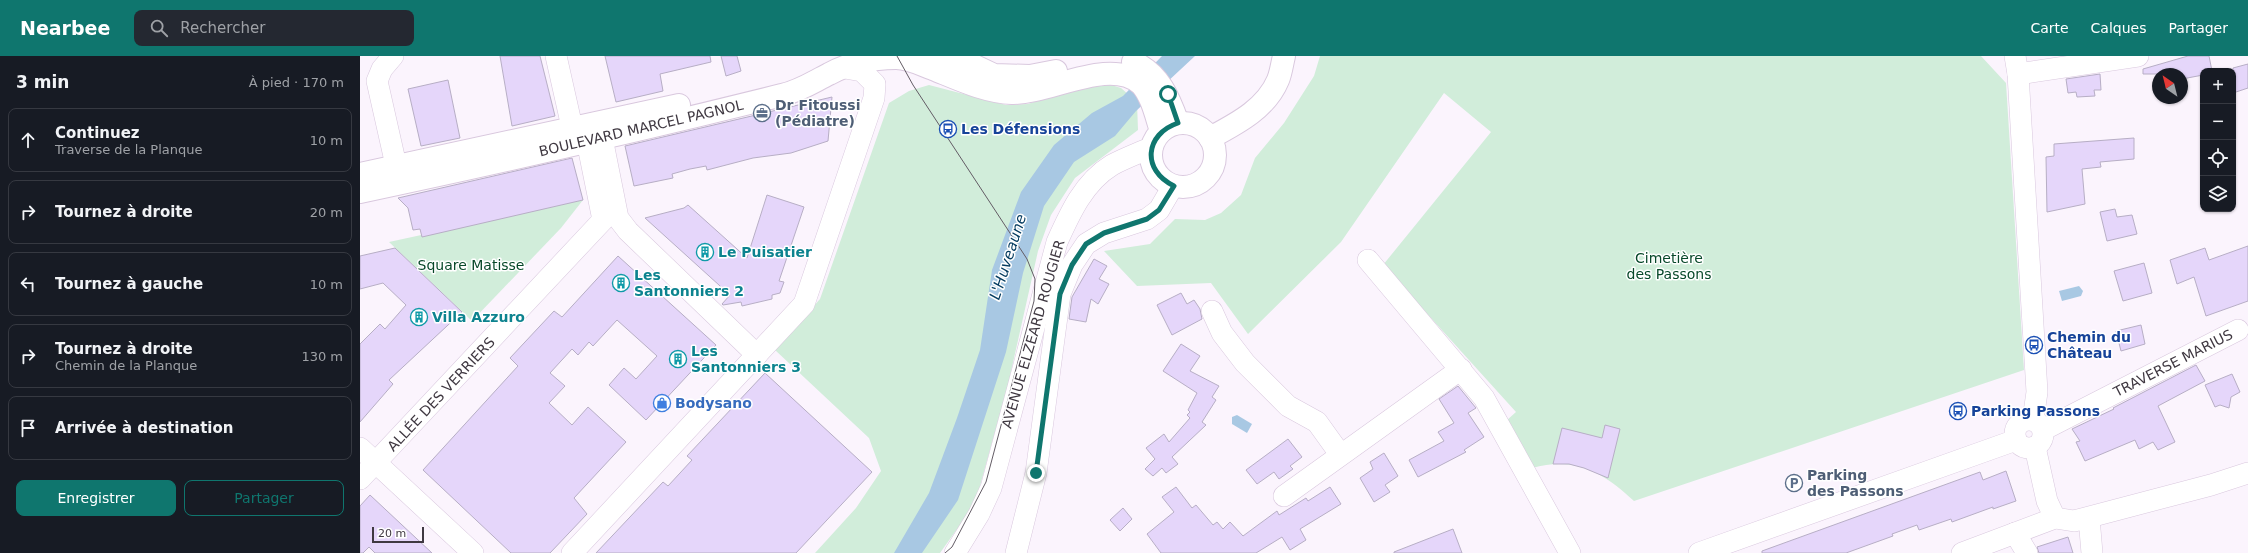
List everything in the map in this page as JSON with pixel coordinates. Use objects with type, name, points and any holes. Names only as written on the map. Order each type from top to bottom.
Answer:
[{"type":"main road","points":[[954,56],[994,75],[1014,77],[1056,71],[1104,58],[1118,66],[1160,100],[1164,134],[1153,166],[1165,181],[1174,186],[1184,187],[1196,185],[1205,179],[1212,170],[1215,159],[1215,148],[1210,138],[1197,126],[1164,134]]},
{"type":"main road","points":[[1210,138],[1243,120],[1264,102],[1278,81],[1284,56]]},
{"type":"main road","name":"BOULEVARD MARCEL PAGNOL","points":[[360,174],[399,174],[586,133],[854,60],[903,58]]},
{"type":"main road","points":[[903,58],[991,90],[1013,93],[1034,90],[1118,66]]},
{"type":"main road","name":"BOULEVARD MARCEL PAGNOL","points":[[360,192],[399,174]]},
{"type":"street","points":[[393,56],[382,69],[377,81],[399,174]]},
{"type":"street","points":[[556,56],[586,133],[611,219],[628,231],[758,355]]},
{"type":"street","points":[[939,56],[975,66]]},
{"type":"street","points":[[2055,518],[2047,501],[2037,433],[2037,392],[2016,65],[2138,56]]},
{"type":"street","points":[[572,553],[804,304],[875,91],[903,58]]},
{"type":"street","points":[[854,60],[875,91]]},
{"type":"street","name":"AVENUE ELZEARD ROUGIER","points":[[955,553],[979,514],[991,488],[1057,242],[1068,218],[1080,196],[1093,181],[1112,166],[1164,134]]},
{"type":"street","points":[[1016,553],[1036,473],[1060,294],[1072,265],[1086,244],[1104,233],[1147,219],[1159,210],[1174,186]]},
{"type":"street","name":"ALLÉE DES VERRIERS","points":[[360,479],[611,219]]},
{"type":"street","points":[[1368,260],[1484,398],[1570,553]]},
{"type":"street","points":[[1212,311],[1222,333],[1245,362],[1288,406],[1317,422],[1340,454]]},
{"type":"street","name":"TRAVERSE MARIUS","points":[[2037,433],[2238,330]]},
{"type":"street","points":[[1284,496],[1340,454],[1382,427],[1461,369]]},
{"type":"street","points":[[1699,553],[2016,440],[2026,448],[2037,433]]},
{"type":"street","points":[[360,448],[473,553]]},
{"type":"street","points":[[1962,553],[2055,518],[2074,521],[2089,518],[2211,485],[2248,473]]},
{"type":"street","points":[[2089,518],[2092,553]]},
{"type":"street","points":[[2015,533],[2027,553]]},
{"type":"green space","name":"Cimetière des Passons","points":[[1320,56],[1981,56],[2006,83],[2024,370],[1634,501],[1611,482],[1588,469],[1562,464],[1532,468],[1506,421],[1516,412],[1383,265],[1491,132],[1444,93],[1341,242],[1248,334],[1211,283],[1137,286],[1104,251],[1150,244],[1175,219],[1205,220],[1221,213],[1241,195],[1255,158],[1284,123],[1314,76]]},
{"type":"green space","points":[[1105,83],[1121,88],[1137,102],[1138,130],[1075,178],[1051,215],[1038,251],[1008,385],[975,504],[940,553],[815,553],[856,508],[881,471],[869,438],[775,350],[820,299],[889,103],[909,91],[929,85],[1006,105],[1028,104],[1083,85]]},
{"type":"green space","name":"Square Matisse","points":[[583,200],[561,228],[472,321],[389,242]]},
{"type":"water","name":"L'Huveaune","points":[[1162,56],[1195,56],[1136,111],[1115,136],[1074,162],[1044,206],[1023,273],[1006,352],[958,500],[922,553],[894,553],[929,493],[957,418],[980,350],[992,270],[1021,192],[1054,145],[1092,113],[1123,96]]},
{"type":"water","points":[[2079,286],[2083,291],[2081,296],[2062,301],[2059,291]]},
{"type":"water","points":[[1237,415],[1252,424],[1247,433],[1232,424],[1232,417]]},
{"type":"building","points":[[500,56],[540,56],[555,116],[512,126]]},
{"type":"building","points":[[605,56],[710,56],[711,62],[660,74],[663,91],[616,102]]},
{"type":"building","points":[[721,56],[737,56],[741,71],[726,76]]},
{"type":"building","points":[[2188,56],[2209,56],[2211,68],[2200,68],[2200,76],[2188,78],[2188,68],[2152,68],[2152,74],[2143,74],[2143,69]]},
{"type":"building","points":[[2248,64],[2248,88],[2236,92],[2236,68],[2233,68]]},
{"type":"building","points":[[2100,74],[2101,90],[2094,90],[2095,96],[2077,97],[2076,92],[2068,93],[2066,79]]},
{"type":"building","points":[[448,80],[460,138],[421,146],[408,89]]},
{"type":"building","points":[[832,97],[828,141],[791,153],[753,158],[707,170],[706,166],[690,169],[672,174],[673,178],[634,186],[625,146]]},
{"type":"building","points":[[2134,138],[2134,159],[2100,162],[2101,167],[2082,169],[2085,204],[2047,212],[2046,157],[2054,156],[2054,144]]},
{"type":"building","points":[[572,158],[583,200],[422,237],[420,229],[413,230],[408,208],[398,198]]},
{"type":"building","name":"Le Puisatier","points":[[767,195],[804,207],[779,281],[784,282],[780,293],[772,295],[772,299],[742,306],[741,302],[723,305],[722,304],[730,295],[645,218],[684,208],[688,205],[747,258]]},
{"type":"building","points":[[2115,209],[2117,217],[2132,215],[2137,234],[2107,241],[2100,212]]},
{"type":"building","points":[[2248,246],[2248,301],[2206,316],[2194,277],[2177,284],[2170,260],[2205,248],[2209,260]]},
{"type":"building","points":[[395,248],[462,312],[389,380],[393,384],[360,422],[360,344],[380,324],[385,329],[406,305],[383,283],[360,289],[360,256]]},
{"type":"building","points":[[618,256],[716,345],[646,420],[609,385],[624,368],[636,379],[657,356],[617,320],[593,346],[589,342],[578,355],[572,349],[550,373],[565,386],[549,403],[572,425],[588,407],[626,442],[574,498],[587,514],[550,553],[511,553],[423,470],[518,366],[510,358],[554,311],[562,317]]},
{"type":"building","points":[[1094,259],[1107,266],[1099,279],[1109,284],[1098,304],[1091,299],[1086,322],[1069,319],[1072,297]]},
{"type":"building","points":[[2144,263],[2152,293],[2123,301],[2114,271]]},
{"type":"building","points":[[1181,293],[1187,304],[1194,300],[1200,309],[1202,319],[1172,335],[1157,305]]},
{"type":"building","points":[[2141,325],[2145,344],[2121,351],[2116,331]]},
{"type":"building","points":[[1181,344],[1200,356],[1190,371],[1219,386],[1212,397],[1216,400],[1202,422],[1206,425],[1172,457],[1178,464],[1166,473],[1162,468],[1153,476],[1145,469],[1155,459],[1146,448],[1164,434],[1169,442],[1190,418],[1187,415],[1190,412],[1188,410],[1197,393],[1163,371]]},
{"type":"building","points":[[2196,365],[2205,381],[2158,406],[2175,442],[2158,450],[2153,442],[2139,449],[2135,440],[2085,461],[2076,442],[2080,441],[2072,429],[2114,409],[2113,408]]},
{"type":"building","points":[[765,373],[872,472],[796,553],[596,553],[663,482],[668,486],[692,460],[687,456]]},
{"type":"building","points":[[2232,374],[2240,392],[2231,397],[2229,408],[2220,405],[2215,407],[2205,385]]},
{"type":"building","points":[[1458,386],[1476,408],[1468,413],[1484,437],[1464,450],[1466,452],[1418,477],[1409,460],[1444,441],[1438,432],[1454,423],[1439,399]]},
{"type":"building","points":[[1605,425],[1620,429],[1608,478],[1584,468],[1569,464],[1553,464],[1562,428],[1602,438]]},
{"type":"building","points":[[1288,439],[1302,457],[1290,466],[1293,469],[1279,479],[1274,472],[1257,484],[1246,470]]},
{"type":"building","points":[[1384,453],[1398,476],[1385,485],[1390,492],[1374,502],[1360,478],[1373,469],[1370,462]]},
{"type":"building","points":[[2006,471],[2016,501],[1993,509],[1993,507],[1952,522],[1951,519],[1919,530],[1917,525],[1892,534],[1893,536],[1846,553],[1762,553],[1762,551],[1980,472],[1983,480]]},
{"type":"building","points":[[1176,487],[1192,508],[1196,505],[1213,525],[1217,522],[1223,529],[1230,522],[1243,536],[1277,511],[1279,515],[1306,498],[1308,501],[1330,487],[1341,504],[1300,529],[1306,540],[1290,550],[1282,537],[1256,553],[1161,553],[1147,534],[1174,512],[1162,497]]},
{"type":"building","points":[[370,495],[432,553],[375,553],[369,547],[363,553],[360,553],[360,506]]},
{"type":"building","points":[[1123,508],[1132,519],[1120,531],[1110,520]]},
{"type":"building","points":[[1453,529],[1462,553],[1394,553],[1394,552]]},
{"type":"building","points":[[2068,537],[2073,553],[2039,553],[2037,547]]},
{"type":"tram line","points":[[897,56],[913,85],[1027,259],[1035,279],[1034,301],[986,482],[952,547],[945,553]]},
{"type":"place","name":"Dr Fitoussi (Pédiatre)","points":[[762,113]]},
{"type":"place","name":"Les Défensions","points":[[948,129]]},
{"type":"place","name":"Le Puisatier","points":[[705,252]]},
{"type":"place","name":"Les Santonniers 2","points":[[621,283]]},
{"type":"place","name":"Villa Azzuro","points":[[419,317]]},
{"type":"place","name":"Chemin du Château","points":[[2034,345]]},
{"type":"place","name":"Les Santonniers 3","points":[[678,359]]},
{"type":"place","name":"Bodysano","points":[[662,403]]},
{"type":"place","name":"Parking Passons","points":[[1958,411]]},
{"type":"place","name":"Parking des Passons","points":[[1794,483]]},
{"type":"route","points":[[1036,473],[1060,294],[1072,265],[1086,244],[1104,233],[1147,219],[1159,210],[1174,186],[1158,175],[1153,166],[1151,157],[1155,139],[1161,131],[1178,123],[1168,94]]}]
